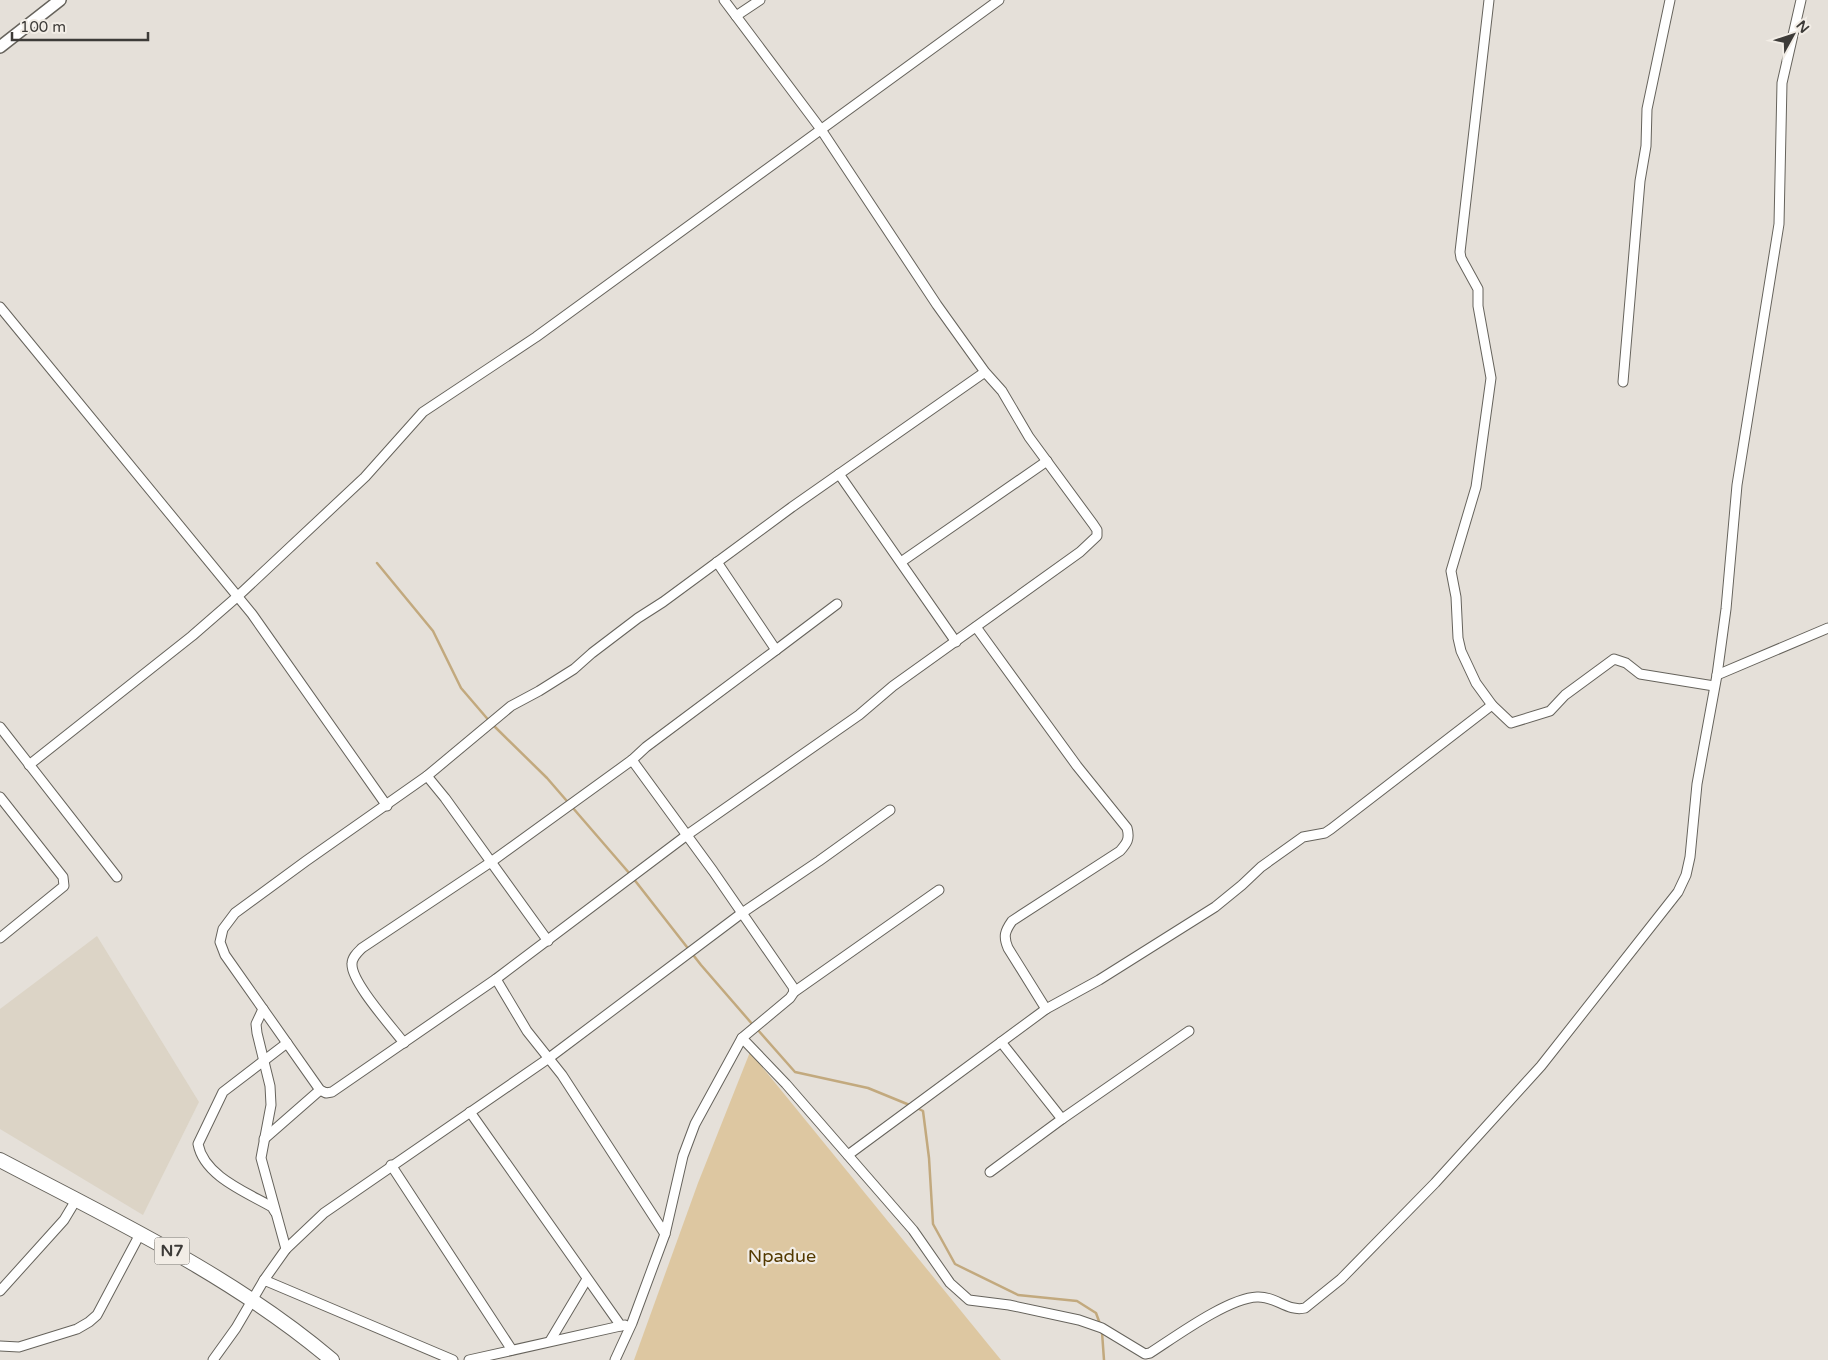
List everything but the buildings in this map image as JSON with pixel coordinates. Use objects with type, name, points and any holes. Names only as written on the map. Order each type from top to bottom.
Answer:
[{"type":"highway","name":"N7","points":[[0,1160],[207,1271],[296,1330],[332,1360]]},
{"type":"main road","points":[[0,47],[60,0]]},
{"type":"street","points":[[724,0],[820,128],[937,305],[985,372],[1002,391],[1029,437],[1093,524],[1097,530],[1097,536],[1080,552],[893,686],[859,715],[687,836],[496,980],[332,1092],[326,1093],[320,1090],[225,955],[220,942],[223,929],[235,913],[306,861],[387,806],[427,776],[511,706],[574,669],[592,653],[717,562],[985,372]]},
{"type":"street","points":[[736,16],[760,0]]},
{"type":"street","points":[[29,765],[192,636],[238,596],[365,477],[423,412],[536,337],[820,128],[999,0]]},
{"type":"street","points":[[1489,0],[1460,252],[1461,258],[1478,289],[1478,306],[1491,378],[1476,486],[1451,571],[1456,597],[1458,638],[1461,651],[1476,683],[1492,705],[1511,723],[1546,713],[1566,695],[1614,659],[1626,663],[1640,674],[1714,686]]},
{"type":"street","points":[[1623,382],[1640,181],[1646,146],[1647,109],[1670,0]]},
{"type":"street","points":[[742,1038],[786,1084],[913,1230],[950,1283],[969,1300],[1009,1305],[1079,1320],[1102,1328],[1145,1354],[1150,1353],[1222,1308],[1238,1301],[1257,1297],[1276,1300],[1297,1310],[1305,1308],[1341,1279],[1442,1176],[1553,1051],[1678,892],[1686,875],[1690,857],[1697,784],[1717,675],[1726,609],[1737,486],[1779,224],[1782,83],[1801,0]]},
{"type":"street","points":[[0,307],[252,614],[387,806]]},
{"type":"street","points":[[901,562],[1047,461]]},
{"type":"street","points":[[839,474],[956,642]]},
{"type":"street","points":[[717,562],[776,650]]},
{"type":"street","points":[[404,1043],[359,985],[353,973],[352,962],[362,948],[490,862],[632,760],[646,747],[837,604]]},
{"type":"street","points":[[976,627],[1077,766],[1127,828],[1129,836],[1128,843],[1120,851],[1012,921],[1006,930],[1004,938],[1008,948],[1046,1009]]},
{"type":"street","points":[[1717,675],[1828,628]]},
{"type":"street","points":[[848,1155],[1046,1009],[1099,980],[1215,907],[1262,867],[1303,837],[1325,833],[1330,830],[1492,705]]},
{"type":"street","points":[[0,727],[118,876]]},
{"type":"street","points":[[632,760],[742,913],[793,987],[794,992]]},
{"type":"street","points":[[427,776],[548,941]]},
{"type":"street","points":[[0,797],[62,877],[64,886],[0,938]]},
{"type":"street","points":[[213,1360],[236,1328],[264,1280],[286,1250],[324,1213],[548,1058],[742,913],[890,810]]},
{"type":"street","points":[[615,1360],[632,1323],[665,1234],[683,1156],[695,1124],[742,1038],[790,998],[794,992],[939,890]]},
{"type":"street","points":[[496,980],[527,1031],[598,1129],[665,1234]]},
{"type":"street","points":[[263,1009],[256,1024],[257,1038],[270,1086],[271,1105],[261,1158],[286,1250]]},
{"type":"street","points":[[990,1172],[1190,1031]]},
{"type":"street","points":[[1002,1042],[1062,1120]]},
{"type":"street","points":[[276,1212],[272,1207],[222,1178],[208,1166],[199,1150],[198,1144],[223,1092],[287,1043]]},
{"type":"street","points":[[264,1139],[320,1090]]},
{"type":"street","points":[[470,1112],[621,1326]]},
{"type":"street","points":[[391,1165],[512,1350]]},
{"type":"street","points":[[0,1291],[64,1220],[76,1200]]},
{"type":"street","points":[[0,1346],[19,1347],[77,1329],[89,1322],[96,1315],[140,1234]]},
{"type":"street","points":[[550,1341],[587,1278]]},
{"type":"street","points":[[264,1280],[453,1360]]},
{"type":"street","points":[[469,1360],[632,1323]]},
{"type":"shaded area","points":[[97,936],[199,1102],[143,1215],[0,1129],[0,1009]]},
{"type":"green space","name":"Npadue","points":[[750,1052],[1001,1360],[634,1360],[698,1183]]},
{"type":"waterway","points":[[377,563],[433,631],[461,688],[491,723],[547,778],[630,874]]},
{"type":"waterway","points":[[633,878],[701,965],[753,1025]]},
{"type":"waterway","points":[[757,1029],[795,1072],[868,1088],[912,1106]]},
{"type":"waterway","points":[[917,1108],[923,1111],[929,1158],[933,1224],[955,1264],[1018,1295],[1077,1301],[1096,1313],[1100,1324]]},
{"type":"waterway","points":[[1102,1332],[1104,1360]]}]
